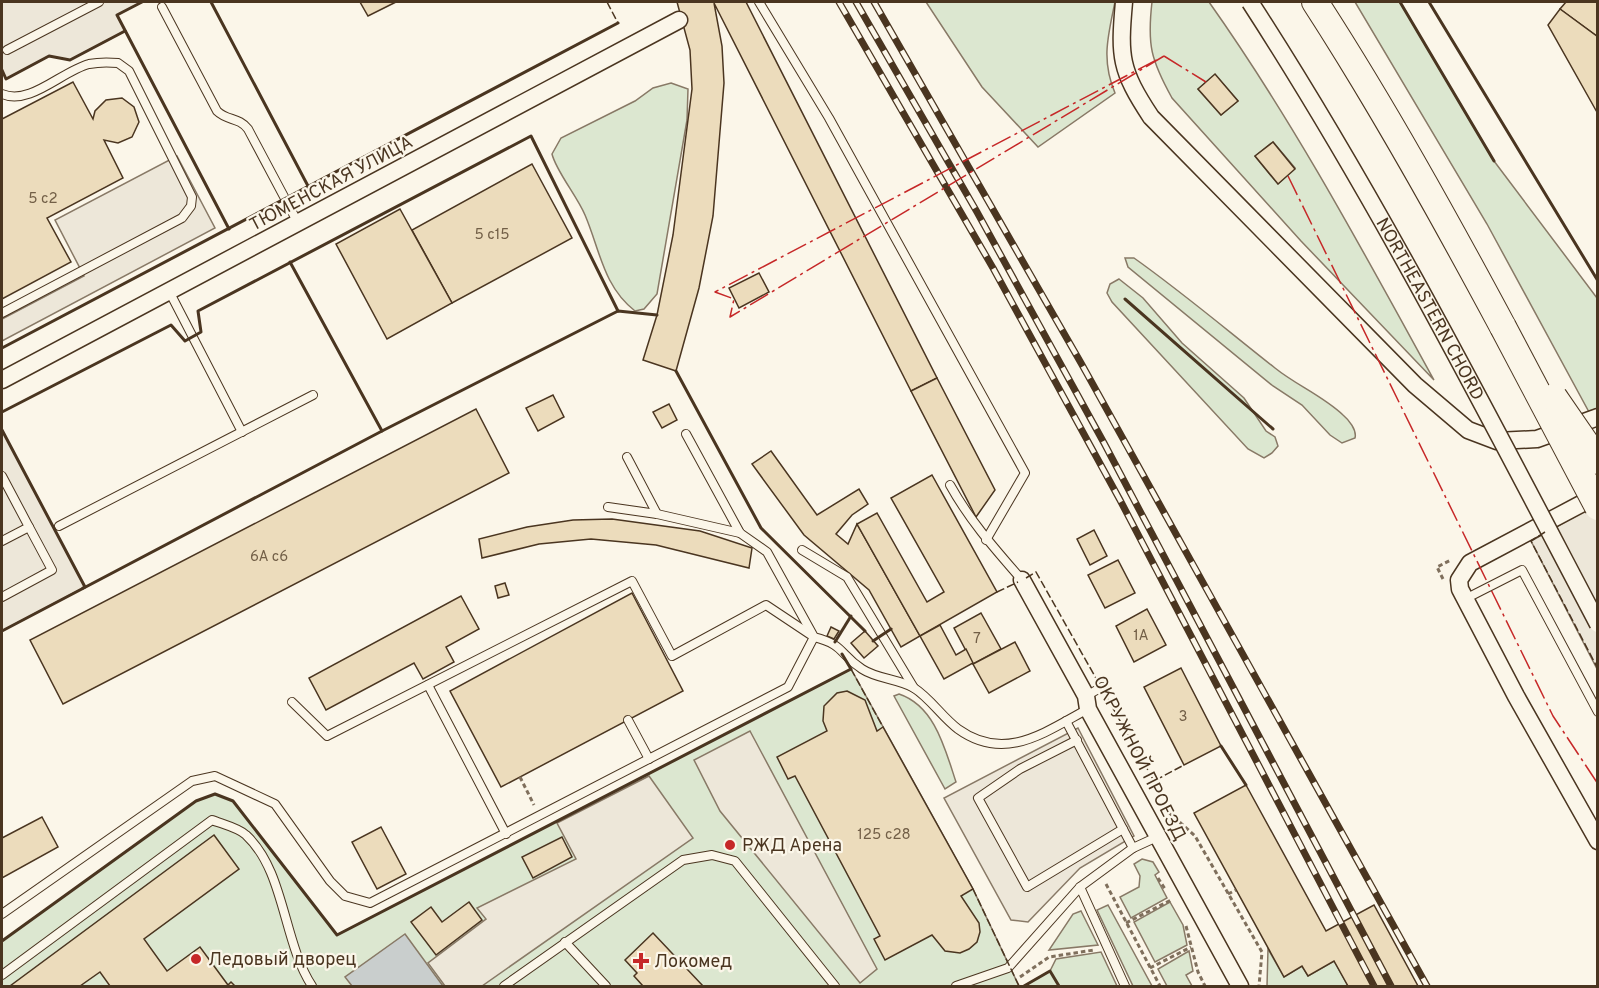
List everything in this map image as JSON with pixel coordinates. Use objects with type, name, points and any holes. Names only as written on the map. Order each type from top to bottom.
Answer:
[{"type":"main road","points":[[1315,2],[1404,147],[1598,507]]},
{"type":"main road","points":[[1503,327],[1598,461]]},
{"type":"street","points":[[1124,2],[1120,40],[1123,63],[1130,86],[1151,117],[1415,385],[1468,430],[1497,441],[1537,439],[1598,417]]},
{"type":"street","name":"NORTHEASTERN CHORD","points":[[1250,2],[1308,91],[1385,224],[1598,624]]},
{"type":"street","name":"ТЮМЕНСКАЯ УЛИЦА","points":[[2,380],[679,21]]},
{"type":"street","points":[[1598,495],[1470,563],[1459,580],[1460,589],[1516,696],[1598,841]]},
{"type":"street","name":"ОКРУЖНОЙ ПРОЕЗД","points":[[1022,580],[1157,837],[1240,987]]},
{"type":"lane","points":[[7,50],[99,2]]},
{"type":"lane","points":[[759,2],[835,128],[1025,473],[986,540]]},
{"type":"lane","points":[[162,7],[217,111],[227,118],[243,122],[298,223]]},
{"type":"lane","points":[[2,94],[13,98],[26,95],[88,64],[118,63],[129,71],[192,197],[189,211],[182,218],[2,313]]},
{"type":"lane","points":[[170,291],[242,432]]},
{"type":"lane","points":[[59,526],[313,395]]},
{"type":"lane","points":[[686,434],[740,533]]},
{"type":"lane","points":[[627,457],[657,514]]},
{"type":"lane","points":[[2,478],[52,570],[2,597]]},
{"type":"lane","points":[[950,485],[966,514],[1022,580]]},
{"type":"lane","points":[[608,507],[657,514],[740,533],[767,552],[814,637]]},
{"type":"lane","points":[[2,541],[29,527]]},
{"type":"lane","points":[[802,550],[847,577],[914,688],[957,728],[989,744],[1005,746],[1023,742],[1066,721],[1102,687]]},
{"type":"lane","points":[[1465,599],[1522,570],[1598,712]]},
{"type":"lane","points":[[292,702],[327,736],[632,580],[672,656],[766,605],[814,637],[835,642],[863,670],[914,688]]},
{"type":"lane","points":[[2,914],[192,781],[215,776],[275,804],[330,881],[345,896],[370,903],[788,687],[814,637]]},
{"type":"lane","points":[[428,685],[506,834]]},
{"type":"lane","points":[[628,720],[650,759]]},
{"type":"lane","points":[[1066,721],[1133,848]]},
{"type":"lane","points":[[1077,740],[1020,769],[978,798],[1027,887],[1123,829]]},
{"type":"lane","points":[[2,975],[212,820],[246,834],[271,870],[301,970],[312,987]]},
{"type":"lane","points":[[956,987],[1008,968],[1080,887],[1133,848],[1157,837]]},
{"type":"lane","points":[[504,987],[683,860],[712,855],[735,861],[835,987]]},
{"type":"lane","points":[[1080,887],[1125,987]]},
{"type":"lane","points":[[565,942],[606,987]]},
{"type":"path","points":[[520,777],[540,816]]},
{"type":"path","points":[[1163,807],[1195,836],[1262,952],[1259,987]]},
{"type":"path","points":[[1100,872],[1160,987]]},
{"type":"path","points":[[1158,878],[1176,908]]},
{"type":"path","points":[[1228,894],[1236,890]]},
{"type":"path","points":[[1126,923],[1171,900]]},
{"type":"path","points":[[1185,924],[1198,972],[1205,987]]},
{"type":"path","points":[[1150,968],[1191,947]]},
{"type":"path","points":[[1015,980],[1049,957],[1107,948]]},
{"type":"green space","points":[[926,2],[1115,2],[1108,37],[1107,59],[1115,93],[1038,147],[982,87]]},
{"type":"green space","points":[[1152,2],[1209,2],[1299,140],[1434,380],[1301,241],[1172,98],[1159,73],[1152,52],[1150,30]],"holes":[[[1215,75],[1238,101],[1221,115],[1198,89]],[[1273,142],[1295,168],[1278,184],[1255,156]]]},
{"type":"green space","points":[[1355,2],[1400,2],[1494,161],[1597,298],[1597,411],[1589,412],[1487,224]]},
{"type":"green space","points":[[671,83],[688,89],[687,120],[657,294],[644,309],[635,311],[624,301],[609,279],[585,215],[552,154],[561,138],[635,101],[653,88]]},
{"type":"green space","points":[[1125,258],[1134,258],[1283,374],[1335,408],[1352,425],[1355,438],[1342,443],[1330,435],[1302,405],[1273,386],[1128,267]]},
{"type":"green space","points":[[1119,279],[1143,298],[1182,343],[1244,398],[1266,431],[1275,437],[1278,446],[1272,453],[1264,458],[1248,449],[1112,302],[1107,293],[1110,284]]},
{"type":"green space","name":"РЖД Арена","points":[[851,669],[973,889],[1019,986],[2,986],[2,941],[196,801],[215,794],[233,801],[337,935]]},
{"type":"green space","points":[[899,694],[922,708],[937,730],[956,782],[945,789],[894,696]]},
{"type":"green space","points":[[1142,859],[1153,862],[1159,872],[1155,875],[1167,898],[1131,918],[1120,897],[1139,887],[1140,876],[1134,864]]},
{"type":"green space","points":[[1170,902],[1183,925],[1187,945],[1155,962],[1134,922]]},
{"type":"green space","points":[[1108,905],[1152,986],[1133,986],[1097,910]]},
{"type":"green space","points":[[1081,911],[1098,945],[1049,950],[1073,914]]},
{"type":"green space","points":[[1268,949],[1284,977],[1302,966],[1308,976],[1334,961],[1348,986],[1267,986]]},
{"type":"green space","points":[[1189,951],[1193,971],[1186,975],[1192,986],[1167,986],[1158,969]]},
{"type":"green space","points":[[1101,952],[1117,986],[1024,986],[1050,971],[1056,959]]},
{"type":"shaded area","points":[[2,2],[142,2],[117,15],[125,31],[70,60],[49,56],[6,79],[2,70]]},
{"type":"shaded area","points":[[177,156],[215,228],[2,341],[2,319],[84,276],[55,220]]},
{"type":"shaded area","points":[[2,430],[85,587],[2,631]]},
{"type":"shaded area","points":[[1597,504],[1597,669],[1531,541]]},
{"type":"shaded area","points":[[1078,728],[1134,836],[1080,868],[1028,922],[1011,920],[944,798]]},
{"type":"shaded area","points":[[750,731],[877,969],[860,983],[720,811],[694,760]]},
{"type":"shaded area","points":[[649,776],[693,838],[482,986],[445,986],[428,963],[486,919],[477,908],[576,859],[557,823]]},
{"type":"shaded area","points":[[405,934],[443,986],[352,986],[345,977]]},
{"type":"building","points":[[360,2],[396,2],[368,16]]},
{"type":"building","points":[[677,2],[746,2],[937,378],[911,391],[714,3],[722,46],[724,83],[713,216],[699,288],[676,371],[643,360],[657,315],[673,235],[692,89],[690,50]]},
{"type":"building","points":[[1566,2],[1598,2],[1598,37],[1560,9]]},
{"type":"building","points":[[1560,9],[1598,37],[1598,114],[1548,25]]},
{"type":"building","points":[[1215,74],[1238,101],[1221,115],[1198,89]]},
{"type":"building","points":[[73,82],[93,119],[95,111],[106,100],[122,98],[134,107],[139,122],[132,137],[118,143],[104,140],[123,178],[47,218],[71,262],[2,299],[2,119]]},
{"type":"building","points":[[1273,142],[1295,169],[1278,184],[1255,156]]},
{"type":"building","points":[[532,164],[572,238],[452,303],[412,230]]},
{"type":"building","points":[[400,209],[452,303],[387,339],[336,244]]},
{"type":"building","points":[[759,273],[769,292],[739,308],[729,288]]},
{"type":"building","points":[[937,378],[995,490],[976,517],[911,391]]},
{"type":"building","points":[[553,395],[564,417],[538,431],[526,408]]},
{"type":"building","points":[[669,404],[677,420],[662,428],[653,412]]},
{"type":"building","points":[[476,409],[509,473],[63,704],[30,640]]},
{"type":"building","points":[[771,451],[817,515],[859,489],[868,504],[852,515],[836,534],[848,544],[857,524],[920,636],[901,647],[869,590],[804,535],[752,464]]},
{"type":"building","points":[[932,475],[997,592],[920,636],[857,524],[877,513],[927,602],[944,592],[891,498]]},
{"type":"building","points":[[612,519],[700,531],[752,548],[749,568],[656,545],[591,539],[539,544],[482,558],[479,539],[527,527],[573,520]]},
{"type":"building","points":[[1094,530],[1107,556],[1090,565],[1077,539]]},
{"type":"building","points":[[1118,560],[1135,593],[1105,608],[1088,575]]},
{"type":"building","points":[[505,583],[509,595],[498,598],[495,586]]},
{"type":"building","points":[[632,593],[683,691],[501,787],[450,691]]},
{"type":"building","points":[[461,596],[479,629],[446,647],[454,662],[423,679],[414,663],[326,710],[309,678]]},
{"type":"building","points":[[1147,609],[1166,645],[1134,662],[1116,626]]},
{"type":"building","points":[[981,613],[1001,649],[973,664],[954,628]]},
{"type":"building","points":[[940,625],[956,655],[966,649],[973,663],[944,679],[920,636]]},
{"type":"building","points":[[831,627],[839,631],[834,639],[827,636]]},
{"type":"building","points":[[865,631],[878,646],[864,658],[851,643]]},
{"type":"building","points":[[1015,642],[1030,671],[989,693],[973,664]]},
{"type":"building","points":[[1181,668],[1221,746],[1184,765],[1144,687]]},
{"type":"building","points":[[847,691],[865,700],[877,731],[883,727],[973,889],[961,896],[979,923],[980,932],[977,942],[969,949],[960,953],[945,951],[932,935],[885,960],[874,939],[880,936],[795,776],[788,779],[777,757],[827,731],[823,721],[824,706],[837,693]]},
{"type":"building","points":[[1246,785],[1326,931],[1374,905],[1418,986],[1348,986],[1334,961],[1308,976],[1302,966],[1284,977],[1194,813]]},
{"type":"building","points":[[42,817],[58,847],[2,878],[2,838]]},
{"type":"building","points":[[381,827],[406,874],[377,889],[352,842]]},
{"type":"building","points":[[214,835],[239,869],[144,939],[167,971],[200,947],[228,985],[231,982],[235,986],[110,986],[100,972],[80,986],[10,986]]},
{"type":"building","points":[[562,837],[572,857],[533,878],[522,857]]},
{"type":"building","points":[[469,902],[482,920],[436,955],[411,922],[431,907],[442,922]]},
{"type":"building","points":[[653,933],[703,986],[643,986],[634,976],[637,973],[625,960]]},
{"type":"railway","points":[[839,2],[993,268],[1120,500],[1374,986]]},
{"type":"railway","points":[[856,2],[977,212],[1104,443],[1391,986]]},
{"type":"railway","points":[[874,2],[1081,363],[1427,986]]},
{"type":"fence","points":[[607,2],[618,23]]},
{"type":"fence","points":[[1545,532],[1531,541],[1598,669]]},
{"type":"fence","points":[[1026,578],[1036,572],[1154,781],[1184,765]]},
{"type":"fence","points":[[997,592],[1018,582]]},
{"type":"fence","points":[[851,669],[883,727]]},
{"type":"fence","points":[[973,889],[1019,986]]},
{"type":"wall","points":[[142,2],[117,15],[229,229]]},
{"type":"wall","points":[[211,2],[308,186]]},
{"type":"wall","points":[[1400,2],[1494,161]]},
{"type":"wall","points":[[1429,2],[1598,281]]},
{"type":"wall","points":[[2,348],[618,23]]},
{"type":"wall","points":[[2,70],[6,79],[49,56],[70,60],[125,31]]},
{"type":"wall","points":[[2,412],[171,325],[185,341],[201,332],[198,311],[531,136],[618,311]]},
{"type":"wall","points":[[290,262],[382,431]]},
{"type":"wall","points":[[1125,299],[1273,429]]},
{"type":"wall","points":[[2,631],[382,431],[618,311],[657,315]]},
{"type":"wall","points":[[676,371],[761,528],[865,631]]},
{"type":"wall","points":[[2,430],[85,587],[83,588]]},
{"type":"wall","points":[[835,642],[851,616]]},
{"type":"wall","points":[[873,641],[891,629]]},
{"type":"wall","points":[[2,941],[196,801],[215,794],[233,801],[337,935],[851,669],[842,654]]},
{"type":"wall","points":[[1221,746],[1246,785]]},
{"type":"wall","points":[[1024,986],[1050,971],[1059,986]]},
{"type":"power","points":[[1164,56],[730,317],[734,299],[715,292],[1164,56]]},
{"type":"power","points":[[1164,56],[1206,82]]},
{"type":"power","points":[[1288,176],[1553,716],[1598,784]]},
{"type":"place","name":"РЖД Арена","points":[[730,845]]},
{"type":"place","name":"Ледовый дворец","points":[[196,959]]},
{"type":"place","name":"Локомед","points":[[641,961]]}]
